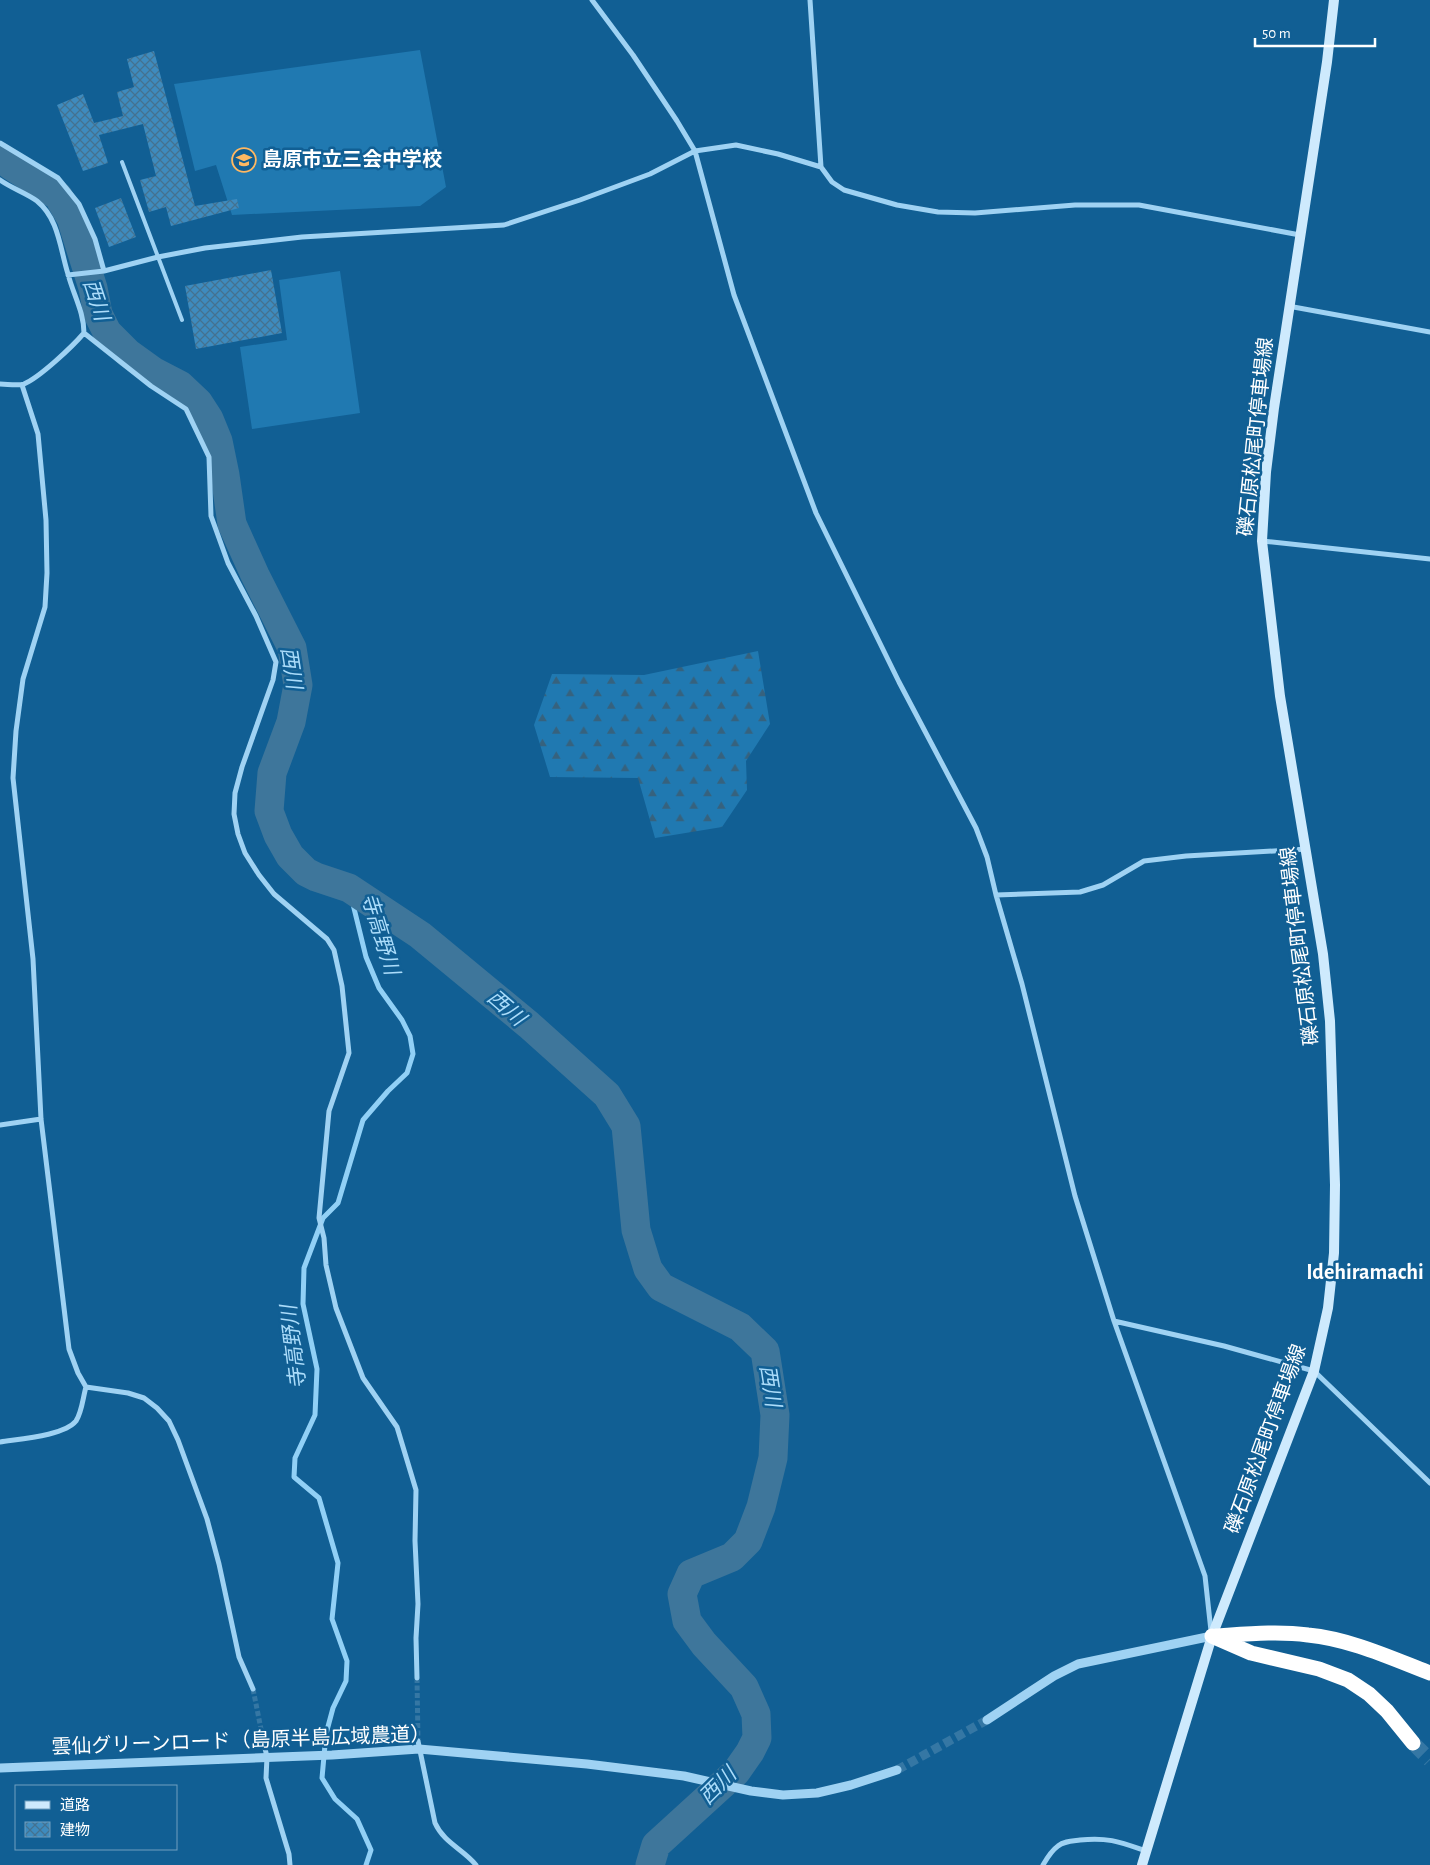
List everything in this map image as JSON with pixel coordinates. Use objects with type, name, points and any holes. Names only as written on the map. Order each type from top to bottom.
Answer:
[{"type":"highway","points":[[1212,1636],[1263,1633],[1310,1635],[1361,1647],[1430,1673]]},
{"type":"highway","points":[[1212,1636],[1251,1653],[1319,1669],[1348,1680],[1369,1694],[1387,1711],[1413,1743]]},
{"type":"main road","name":"礫石原松尾町停車場線","points":[[1142,1865],[1212,1636],[1314,1371],[1328,1308],[1334,1253],[1335,1185],[1330,1021],[1323,954],[1307,849],[1280,696],[1262,541],[1272,426],[1288,306],[1328,62],[1334,0]]},
{"type":"street","points":[[592,0],[633,55],[677,121],[694,151],[734,295],[816,513],[898,682],[976,828],[987,857],[1022,984],[1075,1196],[1114,1321],[1204,1576],[1212,1636],[1078,1664],[1054,1676],[987,1720]]},
{"type":"street","points":[[810,0],[821,167],[832,182],[844,190],[896,205],[938,212],[975,213],[1075,205],[1139,205],[1300,234]]},
{"type":"street","points":[[0,144],[58,178],[69,191],[79,204],[95,239],[104,271]]},
{"type":"street","points":[[68,275],[95,273],[158,257],[205,248],[302,237],[504,225],[650,174],[694,151],[736,145],[778,154],[821,167]]},
{"type":"street","points":[[0,180],[36,201],[52,220],[62,246],[68,275],[84,320],[84,333],[73,346],[22,385],[0,384]]},
{"type":"street","points":[[1288,306],[1430,332]]},
{"type":"street","points":[[84,333],[151,386],[186,409],[209,457],[211,516],[228,563],[256,616],[276,662],[273,680],[242,766],[235,793],[234,814],[238,834],[245,853],[259,876],[274,894],[328,939],[334,950],[342,986],[349,1053],[329,1111],[319,1218],[324,1238],[326,1265],[336,1308],[363,1378],[397,1427],[416,1490],[415,1541],[418,1604],[416,1678]]},
{"type":"street","points":[[0,1442],[45,1434],[68,1427],[75,1422],[79,1415],[86,1387],[78,1373],[70,1349],[41,1119],[33,959],[13,778],[16,730],[23,679],[45,607],[47,573],[46,520],[38,434],[22,385]]},
{"type":"street","points":[[1262,541],[1430,559]]},
{"type":"street","points":[[996,895],[1080,892],[1103,884],[1144,861],[1186,856],[1307,849]]},
{"type":"street","points":[[0,1125],[41,1119]]},
{"type":"street","points":[[1114,1321],[1224,1346],[1314,1371],[1430,1483]]},
{"type":"street","points":[[86,1387],[128,1393],[144,1398],[169,1421],[178,1440],[206,1518],[219,1564],[239,1657],[254,1688]]},
{"type":"street","points":[[264,1744],[267,1757],[266,1778],[289,1854],[290,1865]]},
{"type":"street","points":[[419,1745],[435,1823],[439,1833],[476,1865]]},
{"type":"street","name":"雲仙グリーンロード（島原半島広域農道）","points":[[0,1768],[332,1755],[419,1745],[684,1776],[751,1791],[783,1795],[817,1793],[851,1785],[897,1770]]},
{"type":"street","points":[[1043,1865],[1051,1852],[1059,1845],[1068,1841],[1099,1838],[1114,1840],[1147,1851]]},
{"type":"lane","points":[[122,162],[182,320]]},
{"type":"green space","points":[[420,50],[446,187],[420,206],[232,215],[216,165],[195,171],[174,84]]},
{"type":"green space","points":[[340,271],[360,413],[252,429],[240,347],[287,340],[279,280]]},
{"type":"green space","points":[[758,651],[770,724],[746,761],[747,790],[722,827],[655,838],[638,778],[550,777],[534,725],[552,674],[644,675]]},
{"type":"building","points":[[154,51],[195,206],[237,199],[239,208],[171,226],[166,207],[149,212],[140,180],[156,176],[143,124],[99,135],[108,163],[83,171],[57,105],[83,94],[94,123],[123,116],[117,92],[134,87],[127,59]]},
{"type":"building","points":[[121,198],[136,237],[109,247],[95,208]]},
{"type":"building","points":[[271,270],[282,333],[196,349],[185,286]]},
{"type":"waterway","name":"西川","points":[[0,157],[58,196],[71,218],[93,288],[98,314],[107,332],[128,353],[153,371],[180,385],[198,402],[209,419],[218,441],[232,524],[255,575],[292,648],[298,685],[291,722],[272,773],[269,811],[278,835],[290,856],[306,872],[349,888],[420,935],[529,1025],[607,1095],[626,1126],[636,1230],[648,1269],[661,1287],[740,1327],[765,1351],[775,1415],[773,1458],[761,1507],[748,1541],[732,1557],[691,1574],[682,1594],[687,1621],[704,1644],[744,1687],[756,1714],[757,1738],[736,1772],[656,1845],[650,1865]]},
{"type":"waterway","name":"寺高野川","points":[[349,888],[366,957],[379,988],[402,1020],[410,1036],[413,1054],[407,1073],[388,1091],[363,1120],[338,1203],[323,1218],[304,1268],[303,1304],[317,1369],[315,1415],[295,1458],[294,1477],[319,1498],[338,1563],[332,1619],[347,1661],[346,1681],[333,1708],[326,1734],[322,1778],[335,1799],[357,1819],[371,1850],[366,1865]]},
{"type":"tunnel","points":[[417,1678],[418,1741]]},
{"type":"tunnel","points":[[253,1689],[264,1744]]},
{"type":"tunnel","points":[[897,1770],[987,1720]]},
{"type":"tunnel","points":[[1413,1743],[1430,1760]]},
{"type":"place","name":"島原市立三会中学校","points":[[244,160]]},
{"type":"district","name":"Idehiramachi","points":[[1365,1272]]}]
